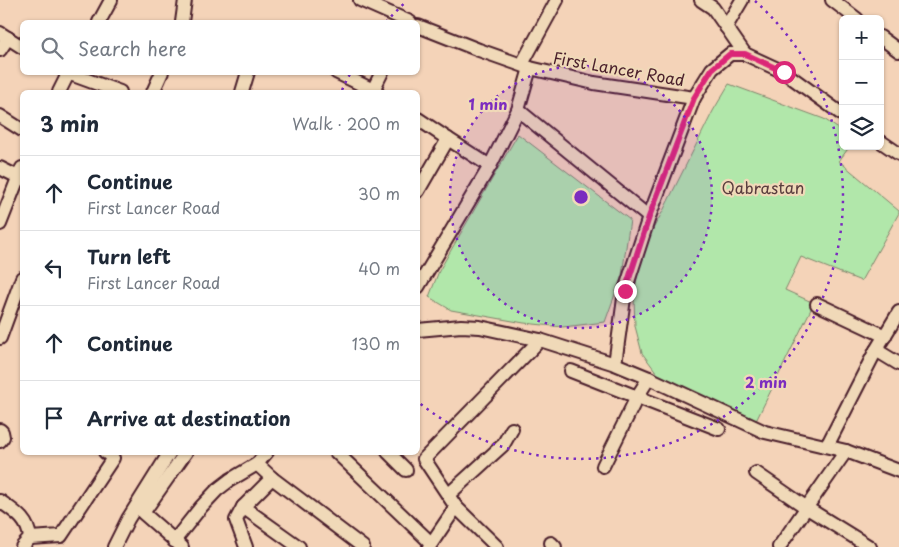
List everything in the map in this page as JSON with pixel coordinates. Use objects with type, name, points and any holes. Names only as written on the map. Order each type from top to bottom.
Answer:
[{"type":"street","points":[[100,20],[111,0]]},
{"type":"street","points":[[182,20],[185,0]]},
{"type":"street","name":"First Lancer Road","points":[[360,0],[403,20]]},
{"type":"street","points":[[701,0],[713,8],[745,54],[784,72],[839,112]]},
{"type":"street","points":[[726,27],[742,0]]},
{"type":"street","points":[[832,0],[852,15]]},
{"type":"street","points":[[420,284],[490,166],[518,110],[526,66],[554,1]]},
{"type":"street","name":"First Lancer Road","points":[[420,27],[526,66],[594,83],[694,98],[712,69],[730,54],[745,54]]},
{"type":"street","points":[[884,40],[899,51]]},
{"type":"street","points":[[2,43],[20,47]]},
{"type":"street","points":[[60,90],[66,75]]},
{"type":"street","points":[[73,75],[114,90]]},
{"type":"street","points":[[154,90],[161,75]]},
{"type":"street","points":[[247,90],[248,75]]},
{"type":"street","points":[[342,75],[373,90]]},
{"type":"street","points":[[375,90],[381,75]]},
{"type":"street","points":[[615,364],[625,291],[649,217],[694,98]]},
{"type":"street","points":[[518,110],[649,217]]},
{"type":"street","points":[[0,116],[20,129]]},
{"type":"street","points":[[420,120],[490,166]]},
{"type":"street","points":[[420,184],[448,139]]},
{"type":"street","points":[[884,144],[899,154]]},
{"type":"street","points":[[0,168],[20,174]]},
{"type":"street","points":[[0,224],[20,176]]},
{"type":"street","points":[[0,338],[20,283]]},
{"type":"street","points":[[817,304],[885,336]]},
{"type":"street","points":[[827,446],[876,350],[899,312]]},
{"type":"street","points":[[420,330],[461,326],[480,327],[540,340],[615,364],[765,432],[846,451],[899,470]]},
{"type":"street","points":[[497,547],[456,507],[424,459],[540,340]]},
{"type":"street","points":[[876,350],[899,364]]},
{"type":"street","points":[[571,371],[719,430]]},
{"type":"street","points":[[603,466],[637,397],[649,378]]},
{"type":"street","points":[[448,495],[503,446],[512,429]]},
{"type":"street","points":[[0,430],[2,432],[0,440]]},
{"type":"street","points":[[779,547],[846,451]]},
{"type":"street","points":[[0,501],[25,521],[30,529],[26,543],[62,536],[113,458],[109,455]]},
{"type":"street","points":[[114,547],[128,519],[168,455]]},
{"type":"street","points":[[184,455],[143,512],[178,544],[201,507],[217,490],[257,464],[264,455]]},
{"type":"street","points":[[339,455],[430,545],[456,507]]},
{"type":"street","points":[[391,455],[406,470]]},
{"type":"street","points":[[257,464],[272,478],[364,547]]},
{"type":"street","points":[[756,473],[806,508],[870,547]]},
{"type":"street","points":[[246,547],[236,520],[243,507],[272,478]]},
{"type":"street","points":[[243,507],[299,547]]},
{"type":"green space","name":"Qabrastan","points":[[729,84],[824,119],[839,129],[839,150],[847,150],[839,161],[899,211],[861,281],[801,257],[785,290],[814,303],[754,425],[660,377],[642,353],[635,326],[634,298],[641,250],[663,211],[713,111]]},
{"type":"green space","points":[[518,134],[630,220],[622,275],[605,322],[563,327],[524,323],[451,310],[429,297],[439,271]]},
{"type":"route","points":[[625,291],[649,217],[694,98],[712,69],[730,54],[745,54],[784,72]]}]
